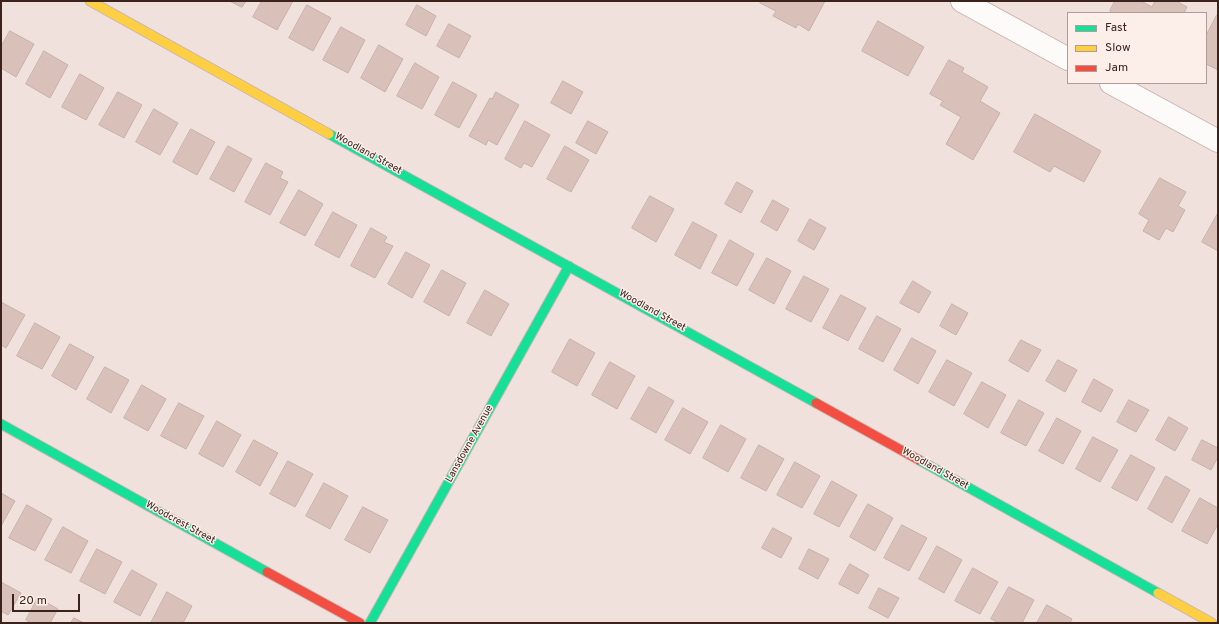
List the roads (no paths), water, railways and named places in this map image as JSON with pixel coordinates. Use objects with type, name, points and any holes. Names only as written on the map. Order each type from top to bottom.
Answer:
[{"type":"street","name":"Woodland Street","points":[[90,1],[1212,623]]},
{"type":"street","points":[[962,1],[1067,58]]},
{"type":"street","points":[[1114,84],[1218,141]]},
{"type":"street","name":"Lansdowne Avenue","points":[[370,623],[569,266]]},
{"type":"street","name":"Woodcrest Street","points":[[1,424],[360,623]]}]
